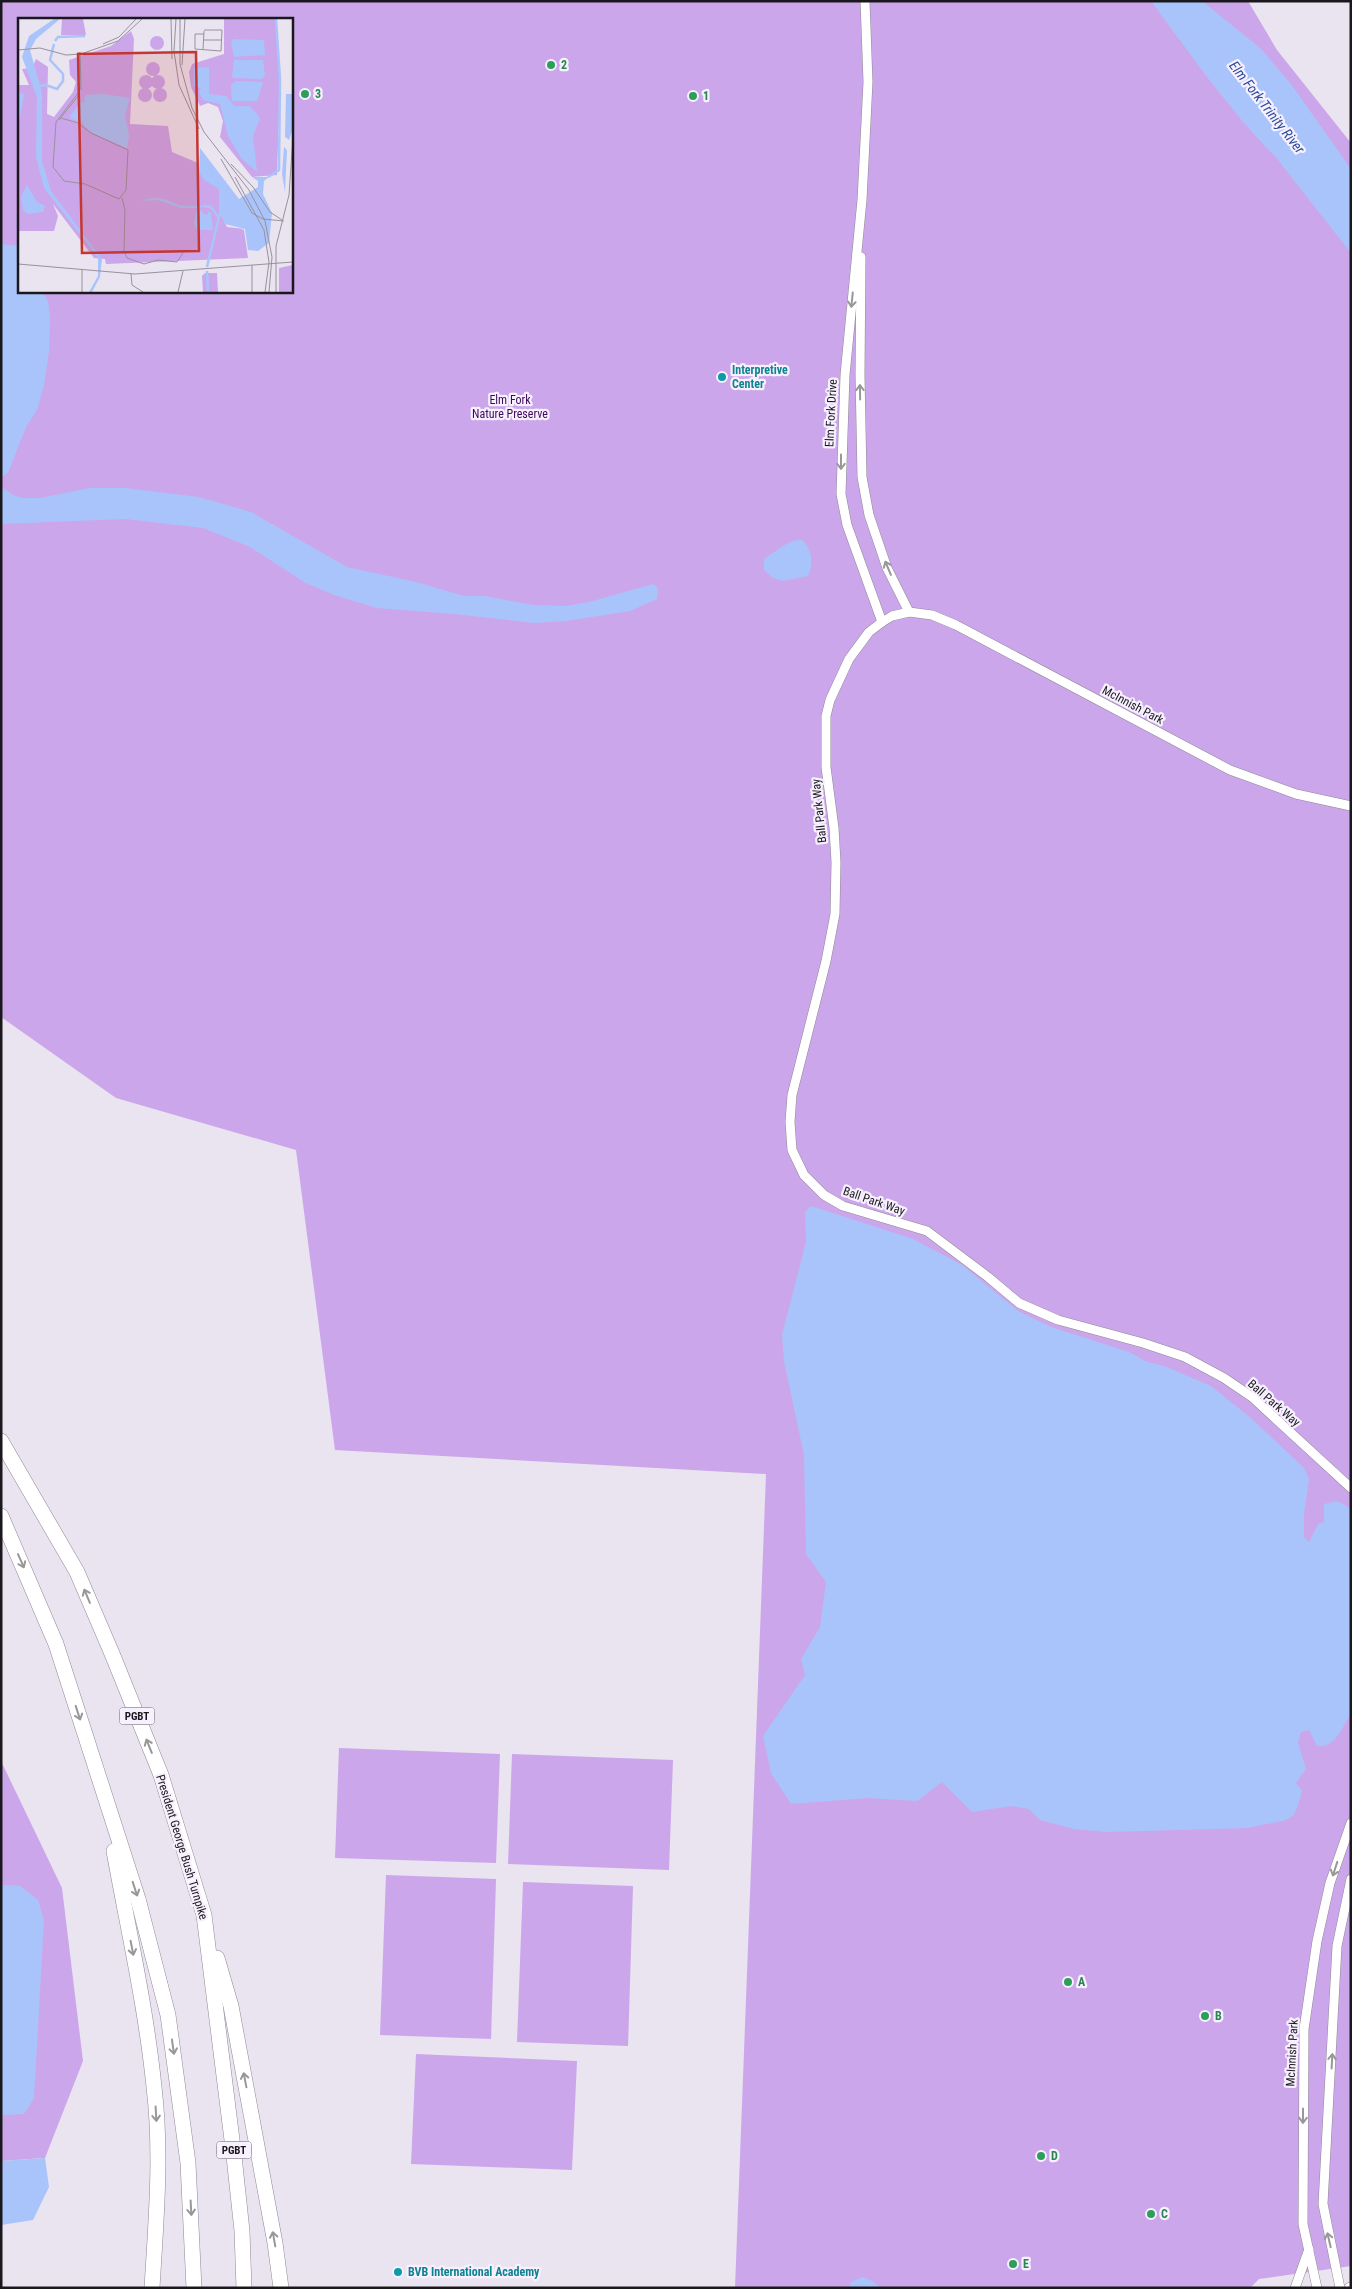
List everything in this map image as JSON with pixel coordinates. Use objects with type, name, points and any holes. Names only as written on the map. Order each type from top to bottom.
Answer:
[{"type":"highway","name":"President George Bush Turnpike","points":[[1,1441],[77,1572],[113,1656],[160,1775],[204,1915],[234,2156],[242,2231],[244,2288]]},
{"type":"highway","points":[[1,1516],[56,1644],[138,1899],[168,2015],[188,2163],[194,2288]]},
{"type":"highway","points":[[104,1792],[145,2020],[154,2088],[157,2170],[152,2288]]},
{"type":"highway","points":[[204,1915],[231,2006],[275,2243],[280,2288]]},
{"type":"street","name":"Elm Fork Drive","points":[[866,1],[868,82],[862,200],[860,375],[862,478],[869,515],[888,568],[909,612]]},
{"type":"street","name":"Elm Fork Drive","points":[[862,200],[845,376],[841,494],[847,525],[882,622]]},
{"type":"street","name":"Ball Park Way","points":[[909,612],[892,616],[869,632],[849,659],[830,700],[826,716],[826,767],[836,854],[835,914],[826,961],[792,1095],[790,1122],[792,1150],[804,1175],[824,1194],[843,1206],[927,1231],[1019,1303],[1058,1320],[1143,1343],[1185,1357],[1224,1378],[1252,1398],[1351,1488]]},
{"type":"street","name":"McInnish Park","points":[[909,612],[932,615],[956,625],[1230,770],[1296,794],[1351,806]]},
{"type":"street","name":"McInnish Park","points":[[1317,2288],[1303,2224],[1304,2029],[1317,1941],[1330,1883],[1351,1823]]},
{"type":"street","points":[[1340,2288],[1323,2204],[1337,1946],[1351,1879]]},
{"type":"street","points":[[1295,2288],[1309,2249]]},
{"type":"green space","name":"Elm Fork Nature Preserve","points":[[1,1],[1248,1],[1277,50],[1351,143],[1351,2266],[1259,2279],[1250,2288],[735,2288],[766,1474],[335,1450],[296,1150],[116,1098],[1,1017]]},
{"type":"green space","points":[[339,1748],[500,1754],[496,1863],[335,1858]]},
{"type":"green space","points":[[512,1754],[673,1760],[669,1870],[508,1864]]},
{"type":"green space","points":[[1,1761],[62,1888],[83,2061],[45,2158],[1,2161]]},
{"type":"green space","points":[[386,1875],[496,1879],[491,2039],[380,2035]]},
{"type":"green space","points":[[523,1882],[633,1886],[628,2046],[517,2042]]},
{"type":"green space","points":[[416,2054],[577,2061],[572,2170],[411,2164]]},
{"type":"water","name":"Elm Fork Trinity River","points":[[1151,1],[1202,1],[1260,48],[1291,84],[1351,169],[1351,253],[1278,160],[1243,122],[1207,77]]},
{"type":"water","points":[[1,244],[18,246],[18,292],[43,292],[48,301],[50,318],[49,351],[44,385],[37,410],[26,427],[8,473],[1,477]]},
{"type":"water","points":[[1,487],[13,495],[23,498],[41,498],[89,488],[125,488],[199,497],[251,512],[347,567],[416,582],[464,596],[484,596],[533,605],[566,606],[589,602],[653,584],[658,588],[657,599],[630,611],[566,621],[535,623],[377,608],[334,595],[304,582],[250,547],[203,528],[125,519],[1,524]]},
{"type":"water","points":[[796,540],[802,540],[810,552],[811,567],[808,576],[783,581],[773,578],[764,570],[764,559],[784,545]]},
{"type":"water","points":[[811,1206],[913,1239],[962,1265],[1018,1311],[1051,1327],[1129,1352],[1147,1362],[1164,1366],[1211,1386],[1252,1419],[1304,1468],[1309,1479],[1304,1514],[1304,1537],[1309,1542],[1318,1524],[1324,1522],[1324,1504],[1338,1501],[1351,1509],[1351,1713],[1338,1735],[1329,1744],[1317,1746],[1309,1730],[1301,1732],[1298,1743],[1306,1769],[1296,1783],[1302,1791],[1297,1809],[1291,1817],[1280,1822],[1249,1828],[1107,1832],[1074,1829],[1040,1820],[1029,1809],[1011,1806],[972,1812],[942,1782],[917,1801],[868,1798],[791,1804],[771,1773],[763,1736],[805,1675],[801,1659],[820,1627],[826,1582],[806,1554],[804,1455],[784,1361],[782,1335],[806,1242],[805,1212]]},
{"type":"water","points":[[1,1885],[20,1886],[38,1900],[44,1920],[34,2098],[24,2114],[1,2115]]},
{"type":"water","points":[[45,2158],[49,2187],[33,2220],[1,2225],[1,2161]]},
{"type":"water","points":[[863,2277],[881,2288],[849,2288],[851,2282]]},
{"type":"place","name":"2","points":[[551,65]]},
{"type":"place","name":"3","points":[[305,94]]},
{"type":"place","name":"1","points":[[693,96]]},
{"type":"place","name":"Interpretive Center","points":[[722,377]]},
{"type":"place","name":"A","points":[[1068,1982]]},
{"type":"place","name":"B","points":[[1205,2016]]},
{"type":"place","name":"D","points":[[1041,2156]]},
{"type":"place","name":"C","points":[[1151,2214]]},
{"type":"place","name":"E","points":[[1013,2264]]},
{"type":"place","name":"BVB International Academy","points":[[398,2272]]}]
